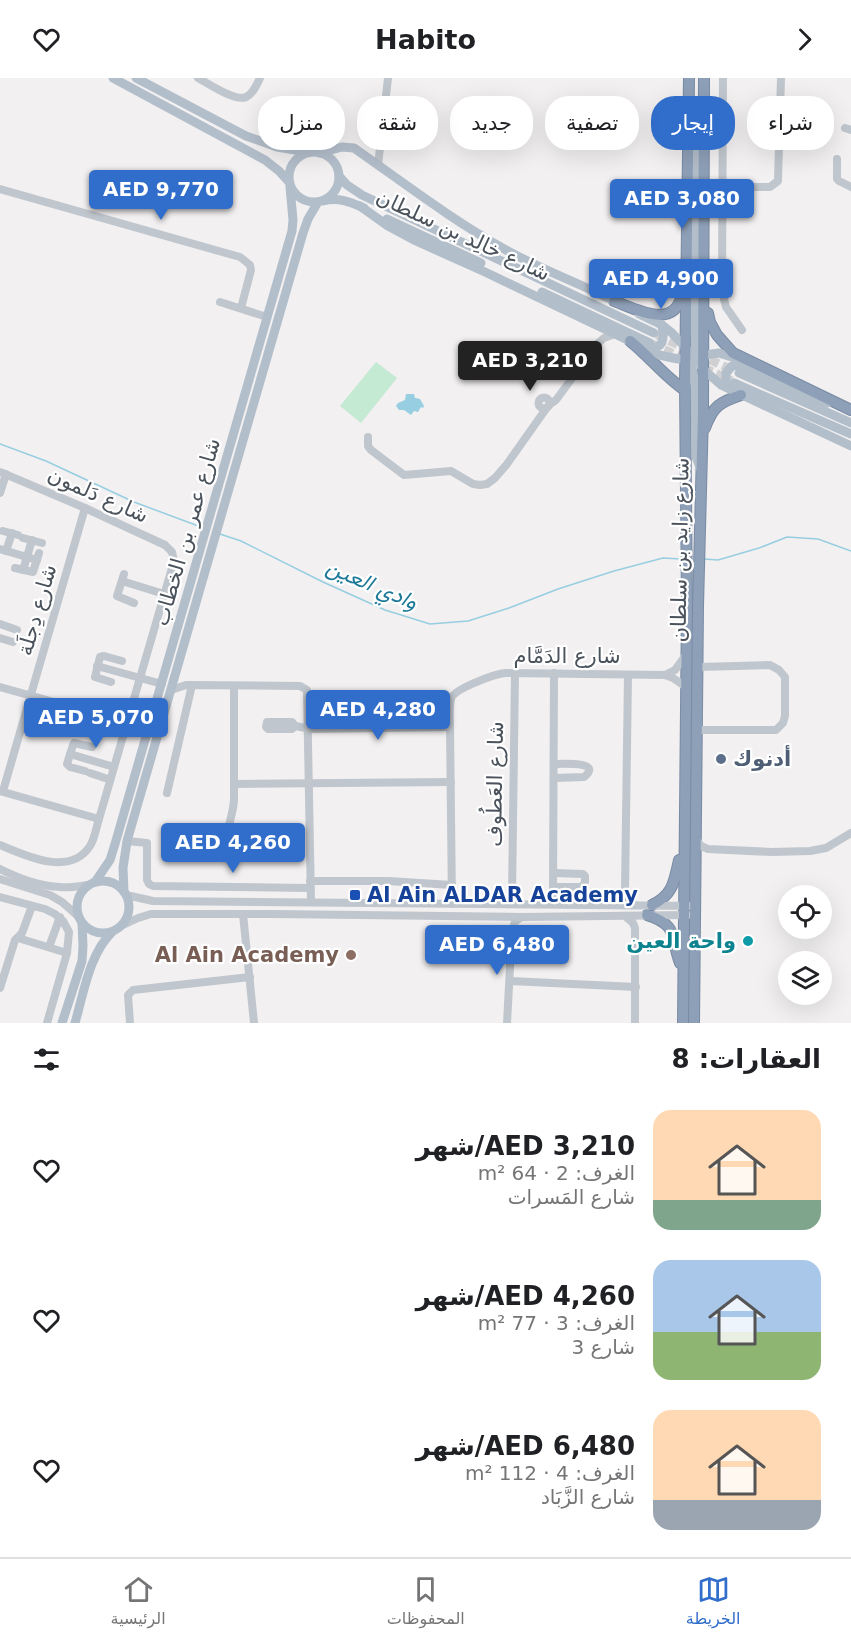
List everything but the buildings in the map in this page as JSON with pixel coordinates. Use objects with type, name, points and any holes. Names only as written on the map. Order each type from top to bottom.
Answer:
[{"type":"highway","name":"شارع زايد بن سلطان","points":[[689,78],[689,96]]},
{"type":"highway","name":"شارع زايد بن سلطان","points":[[694,1023],[698,667],[686,506],[686,392],[692,355],[704,216],[704,78]]},
{"type":"highway","name":"شارع زايد بن سلطان","points":[[683,1023],[686,654],[700,506],[703,369],[692,355],[687,211],[688,150]]},
{"type":"highway","points":[[614,301],[641,312],[656,315],[668,313],[678,304],[682,292],[683,234],[687,211]]},
{"type":"highway","points":[[704,216],[707,236],[708,312],[717,335],[733,353],[851,412]]},
{"type":"highway","points":[[630,341],[686,392]]},
{"type":"highway","points":[[702,434],[710,415],[717,406],[737,390]]},
{"type":"highway","points":[[683,971],[670,929],[663,921],[648,912],[669,893],[684,846]]},
{"type":"main road","points":[[113,78],[265,160],[279,171],[299,198],[311,202],[321,201],[333,193],[339,182],[339,176],[335,164],[326,155],[277,147],[246,136],[136,78]]},
{"type":"main road","points":[[320,153],[348,146],[354,147],[437,208],[483,237],[527,261],[662,325],[680,340],[692,355]]},
{"type":"main road","points":[[695,150],[695,330],[692,355],[695,385],[696,460],[701,470]]},
{"type":"main road","points":[[289,184],[290,167],[294,160],[308,152]]},
{"type":"main road","name":"شارع خالِد بن سلطان","points":[[339,176],[347,185],[362,195],[650,342]]},
{"type":"main road","name":"شارع عمر بن الخطاب","points":[[92,884],[112,854],[292,231],[289,184]]},
{"type":"main road","name":"شارع خالِد بن سلطان","points":[[321,201],[338,199],[360,206],[650,342]]},
{"type":"main road","name":"شارع عمر بن الخطاب","points":[[125,894],[123,868],[128,840],[303,233],[308,219],[321,201]]},
{"type":"main road","points":[[360,206],[388,226],[416,241],[630,341],[650,342],[666,357],[719,353],[730,356],[851,412]]},
{"type":"main road","points":[[650,342],[655,349],[661,345],[662,325]]},
{"type":"main road","points":[[831,403],[808,396],[739,365],[729,368],[725,376],[726,383],[737,390],[851,446]]},
{"type":"main road","points":[[703,369],[721,385],[851,434]]},
{"type":"main road","points":[[739,373],[851,423]]},
{"type":"main road","points":[[62,1023],[82,961],[83,946],[77,908],[78,899],[82,891],[92,884],[103,881],[119,886],[125,894],[129,908],[126,921],[112,932],[98,949],[75,1023]]},
{"type":"main road","points":[[80,920],[93,931],[112,932]]},
{"type":"street","points":[[198,78],[230,95],[243,98],[252,92],[260,78]]},
{"type":"street","points":[[378,165],[388,78]]},
{"type":"street","points":[[723,78],[722,295],[726,307],[742,330]]},
{"type":"street","points":[[721,187],[766,188],[778,181],[781,78]]},
{"type":"street","points":[[837,159],[837,179],[851,187]]},
{"type":"street","points":[[0,189],[240,257],[250,266],[251,270],[240,308]]},
{"type":"street","points":[[220,302],[267,317]]},
{"type":"street","points":[[593,324],[598,334],[598,343]]},
{"type":"street","points":[[540,418],[539,405],[544,408],[559,394],[598,343],[615,334]]},
{"type":"street","points":[[368,437],[368,446],[371,450],[404,475],[451,471],[473,484],[487,484],[507,464],[548,404]]},
{"type":"street","points":[[0,493],[3,473]]},
{"type":"street","name":"شارع دَلمون","points":[[0,845],[52,862],[70,861],[81,856],[89,847],[174,561],[170,548],[3,473]]},
{"type":"street","name":"شارع دِجلَة","points":[[2,791],[85,508]]},
{"type":"street","points":[[32,540],[27,557],[19,569],[33,572],[38,556],[27,557],[3,550],[14,534],[42,543]]},
{"type":"street","points":[[134,603],[117,596],[123,578],[164,594]]},
{"type":"street","points":[[3,625],[14,639],[1,638],[3,625]]},
{"type":"street","points":[[665,675],[675,670],[686,654]]},
{"type":"street","points":[[112,658],[108,669],[108,682],[94,677],[101,656],[112,658],[122,661]]},
{"type":"street","points":[[697,730],[777,730],[785,716],[784,677],[776,667],[764,665],[698,667]]},
{"type":"street","points":[[97,666],[162,684]]},
{"type":"street","name":"شارع الدَمَّام","points":[[452,904],[450,700],[454,693],[495,675],[515,673],[665,675],[686,687]]},
{"type":"street","name":"شارع العَطُوف","points":[[510,900],[515,673]]},
{"type":"street","points":[[546,904],[553,891],[554,873],[554,673]]},
{"type":"street","points":[[628,675],[625,891],[635,905],[648,912]]},
{"type":"street","points":[[175,677],[189,685]]},
{"type":"street","points":[[167,794],[189,685]]},
{"type":"street","points":[[171,690],[189,685],[300,686],[305,688],[307,694],[311,902]]},
{"type":"street","points":[[228,843],[227,829],[234,807],[234,686]]},
{"type":"street","points":[[0,687],[126,722]]},
{"type":"street","points":[[295,726],[307,729],[450,727]]},
{"type":"street","points":[[81,757],[88,746],[74,743],[67,764],[91,773]]},
{"type":"street","points":[[70,754],[114,767]]},
{"type":"street","points":[[81,757],[91,773]]},
{"type":"street","points":[[91,773],[101,764]]},
{"type":"street","points":[[554,764],[584,765],[589,771],[584,777],[554,778]]},
{"type":"street","points":[[234,784],[451,782]]},
{"type":"street","points":[[2,791],[99,819]]},
{"type":"street","points":[[696,839],[701,846],[708,849],[810,851],[826,848],[851,833]]},
{"type":"street","points":[[128,840],[147,843],[147,880],[153,886],[388,881],[452,885]]},
{"type":"street","points":[[696,860],[708,849]]},
{"type":"street","points":[[0,869],[52,886],[69,887],[92,884]]},
{"type":"street","points":[[553,891],[581,887],[585,882],[583,874],[554,873]]},
{"type":"street","points":[[0,879],[50,895],[62,902],[80,920]]},
{"type":"street","points":[[553,891],[559,904]]},
{"type":"street","points":[[613,905],[625,891]]},
{"type":"street","points":[[125,894],[153,901],[452,904],[510,900],[519,904],[635,905]]},
{"type":"street","points":[[0,897],[50,911],[60,917],[69,932],[67,953],[47,1023]]},
{"type":"street","points":[[0,988],[14,946],[22,933],[32,906]]},
{"type":"street","points":[[122,926],[151,914],[626,916],[648,912],[695,910]]},
{"type":"street","points":[[635,928],[648,912]]},
{"type":"street","points":[[243,914],[255,1023]]},
{"type":"street","points":[[500,916],[508,922],[512,930]]},
{"type":"street","points":[[507,1023],[512,930],[515,922],[521,916]]},
{"type":"street","points":[[626,916],[635,928],[635,1023]]},
{"type":"street","points":[[49,947],[60,917]]},
{"type":"street","points":[[18,938],[67,953]]},
{"type":"street","points":[[130,1023],[128,998],[130,991],[250,977]]},
{"type":"street","points":[[510,981],[636,987]]},
{"type":"green space","points":[[376,362],[397,378],[361,423],[340,406]]},
{"type":"water","points":[[406,394],[414,394],[415,398],[420,399],[423,408],[421,407],[418,412],[414,411],[411,415],[404,410],[399,410],[396,406],[405,400]]},
{"type":"waterway","name":"وادي العين","points":[[0,444],[46,461],[134,502],[201,527]]},
{"type":"waterway","name":"وادي العين","points":[[220,534],[241,541],[385,610],[430,624],[468,621],[614,571],[663,558],[681,559]]},
{"type":"waterway","name":"وادي العين","points":[[704,559],[718,560],[787,537],[818,539],[851,551]]},
{"type":"tunnel","points":[[657,335],[685,348]]},
{"type":"tunnel","points":[[652,344],[683,358]]},
{"type":"tunnel","points":[[698,354],[734,371]]},
{"type":"tunnel","points":[[704,368],[732,381]]},
{"type":"place","name":"أدنوك","points":[[721,759]]},
{"type":"place","name":"Al Ain ALDAR Academy","points":[[355,895]]},
{"type":"place","name":"واحة العين","points":[[748,941]]},
{"type":"place","name":"Al Ain Academy","points":[[351,955]]}]
